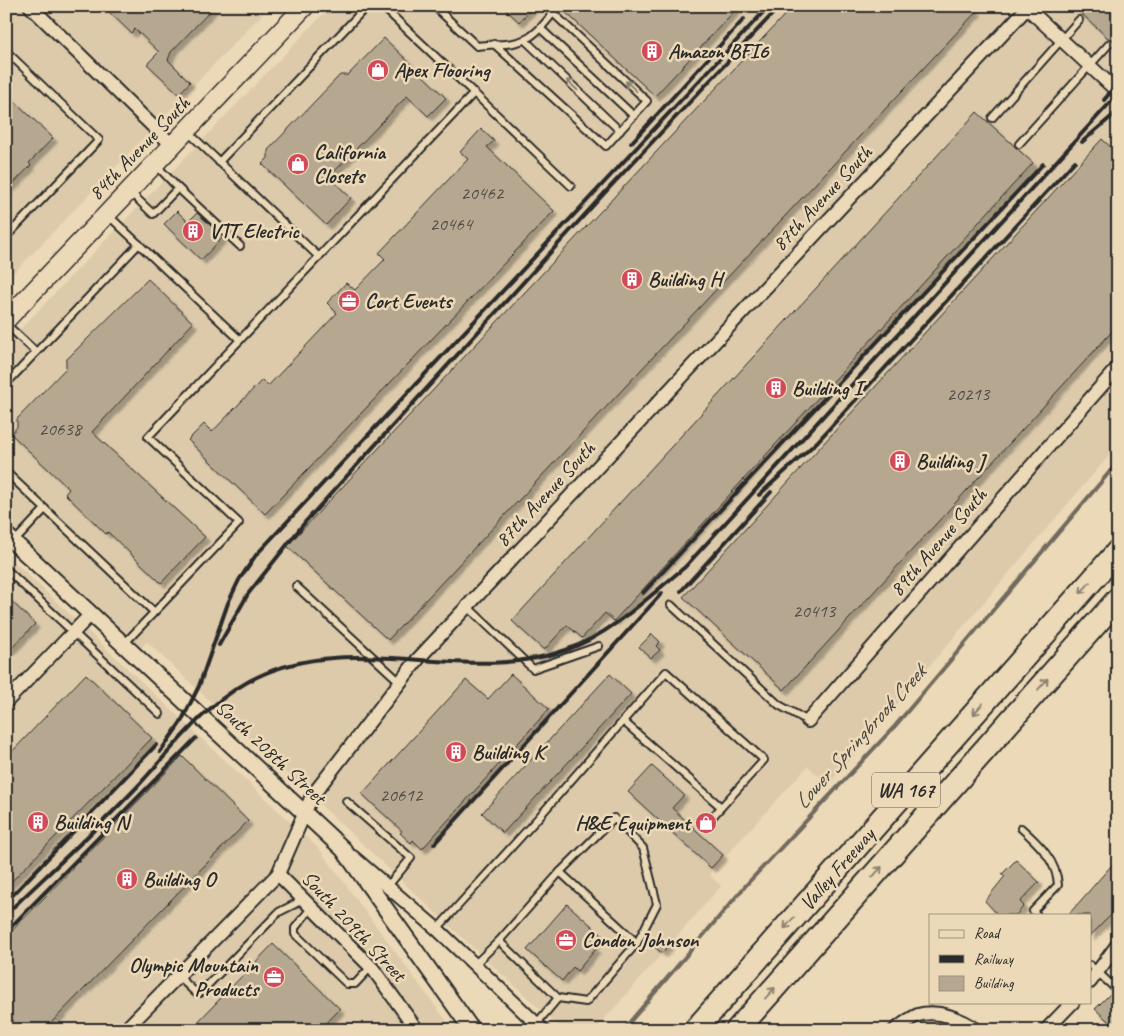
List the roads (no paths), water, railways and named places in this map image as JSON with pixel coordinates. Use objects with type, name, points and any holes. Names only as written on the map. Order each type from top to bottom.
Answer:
[{"type":"highway","name":"Valley Freeway","points":[[695,1030],[1118,551]]},
{"type":"highway","name":"Valley Freeway","points":[[737,1030],[1118,599]]},
{"type":"main road","name":"84th Avenue South","points":[[6,322],[305,6]]},
{"type":"street","points":[[30,6],[172,145]]},
{"type":"street","points":[[1031,8],[1118,92]]},
{"type":"street","name":"87th Avenue South","points":[[125,1030],[278,874],[312,796],[418,659],[1031,8]]},
{"type":"street","name":"89th Avenue South","points":[[808,721],[1118,367]]},
{"type":"street","name":"South 208th Street","points":[[10,538],[343,849],[472,1030]]},
{"type":"street","points":[[6,702],[91,614]]},
{"type":"street","points":[[343,849],[437,929],[540,1026]]},
{"type":"street","name":"South 209th Street","points":[[278,874],[371,967],[417,1030]]},
{"type":"street","points":[[1093,973],[1118,944]]},
{"type":"street","points":[[1046,1030],[1071,1004]]},
{"type":"street","points":[[895,1030],[918,1015],[932,1014],[950,1016],[977,1030]]},
{"type":"lane","points":[[219,162],[367,6]]},
{"type":"lane","points":[[382,6],[571,186]]},
{"type":"lane","points":[[434,6],[477,46],[494,44],[526,41],[541,29],[553,13],[647,101],[606,146],[524,69],[494,44]]},
{"type":"lane","points":[[992,118],[1080,20]]},
{"type":"lane","points":[[541,29],[634,116]]},
{"type":"lane","points":[[526,41],[620,131]]},
{"type":"lane","points":[[1020,144],[1110,44]]},
{"type":"lane","points":[[6,52],[99,140],[6,238]]},
{"type":"lane","points":[[124,644],[239,523],[148,437],[474,94]]},
{"type":"lane","points":[[186,130],[319,257]]},
{"type":"lane","points":[[155,164],[240,246]]},
{"type":"lane","points":[[129,191],[153,214],[178,188]]},
{"type":"lane","points":[[107,214],[240,340]]},
{"type":"lane","points":[[6,384],[139,244]]},
{"type":"lane","points":[[6,322],[36,352]]},
{"type":"lane","points":[[6,472],[154,612]]},
{"type":"lane","points":[[10,538],[45,509]]},
{"type":"lane","points":[[6,569],[160,714]]},
{"type":"lane","points":[[296,586],[400,682]]},
{"type":"lane","points":[[672,605],[779,705],[808,721]]},
{"type":"lane","points":[[467,606],[533,669],[599,646]]},
{"type":"lane","points":[[437,929],[666,672],[764,760],[705,825]]},
{"type":"lane","points":[[623,721],[721,808]]},
{"type":"lane","points":[[346,801],[411,858],[387,887]]},
{"type":"lane","points":[[474,965],[560,872],[614,818],[643,848],[657,904],[637,943],[586,1002],[558,998],[498,941]]},
{"type":"lane","points":[[1021,828],[1049,859],[1057,877],[1058,885],[1033,911],[1036,914]]},
{"type":"lane","points":[[560,872],[637,943]]},
{"type":"lane","points":[[178,976],[196,993],[200,993],[279,912],[302,898]]},
{"type":"lane","points":[[311,908],[295,928],[295,934],[347,984],[355,984],[371,967]]},
{"type":"lane","points":[[1093,973],[1118,991]]},
{"type":"lane","points":[[540,1026],[558,998]]},
{"type":"waterway","name":"Lower Springbrook Creek","points":[[623,1030],[747,884],[895,726],[1118,462]]},
{"type":"railway","points":[[160,752],[181,722],[199,686],[228,603],[239,580],[256,555],[769,6]]},
{"type":"railway","points":[[219,645],[248,594],[306,521],[610,187],[780,6]]},
{"type":"railway","points":[[631,143],[744,19]]},
{"type":"railway","points":[[1104,100],[1118,83]]},
{"type":"railway","points":[[6,914],[137,787],[211,708],[228,694],[266,673],[303,662],[341,657],[379,657],[492,663],[529,659],[566,650],[583,643],[629,614],[685,567],[1118,94]]},
{"type":"railway","points":[[1082,142],[1118,111]]},
{"type":"railway","points":[[759,495],[817,442],[1075,161]]},
{"type":"railway","points":[[643,593],[1043,164]]},
{"type":"railway","points":[[681,591],[771,492]]},
{"type":"railway","points":[[434,844],[662,593]]},
{"type":"railway","points":[[6,932],[196,738]]},
{"type":"railway","points":[[6,902],[156,745]]},
{"type":"place","name":"Amazon BFI6","points":[[652,51]]},
{"type":"place","name":"Apex Flooring","points":[[378,70]]},
{"type":"place","name":"California Closets","points":[[298,164]]},
{"type":"place","name":"VTT Electric","points":[[193,231]]},
{"type":"place","name":"Building H","points":[[632,279]]},
{"type":"place","name":"Cort Events","points":[[349,301]]},
{"type":"place","name":"Building I","points":[[776,388]]},
{"type":"place","name":"Building J","points":[[900,461]]},
{"type":"place","name":"Building K","points":[[456,752]]},
{"type":"place","name":"Building N","points":[[38,822]]},
{"type":"place","name":"H&E Equipment","points":[[706,823]]},
{"type":"place","name":"Building O","points":[[127,879]]},
{"type":"place","name":"Condon Johnson","points":[[566,940]]},
{"type":"place","name":"Olympic Mountain Products","points":[[274,977]]}]
